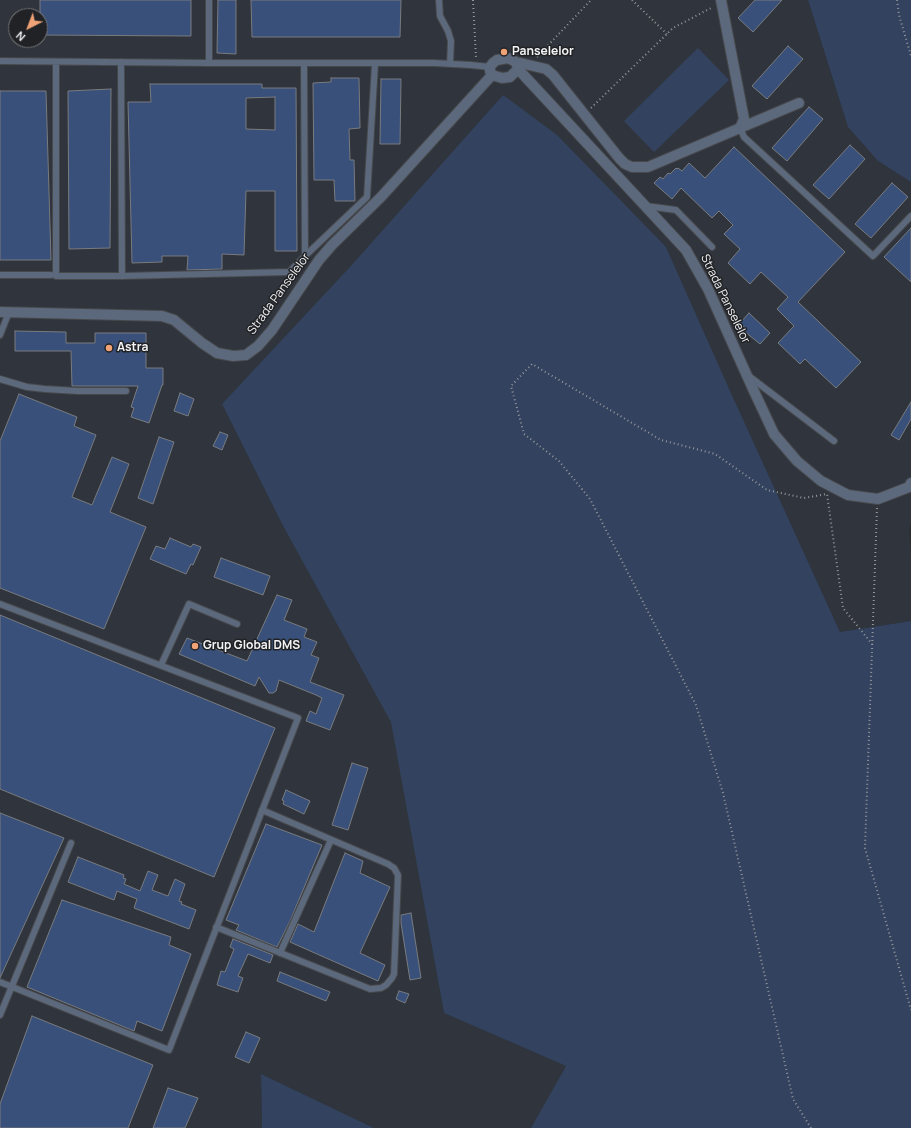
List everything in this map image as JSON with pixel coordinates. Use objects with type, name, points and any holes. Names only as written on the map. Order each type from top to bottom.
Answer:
[{"type":"street","points":[[721,3],[744,119],[740,128]]},
{"type":"street","name":"Strada Panselelor","points":[[5,312],[162,316],[174,320],[217,353],[233,356],[246,355],[258,346],[272,330],[319,260],[332,245],[382,197],[491,71],[496,60],[508,58],[686,250],[708,289],[774,434],[797,461],[821,481],[848,495],[878,499],[909,487],[911,484]]},
{"type":"street","name":"Strada Panselelor","points":[[517,66],[530,65],[546,69],[553,75],[619,158],[625,164],[639,168],[648,166],[799,103]]},
{"type":"street","points":[[491,71],[498,78],[506,78],[513,75],[517,66]]},
{"type":"lane","points":[[209,0],[209,63]]},
{"type":"lane","points":[[439,0],[440,16],[448,31],[451,41],[450,64]]},
{"type":"lane","points":[[0,61],[450,64],[476,65],[491,71]]},
{"type":"lane","points":[[56,62],[56,276],[289,272],[367,197],[375,64]]},
{"type":"lane","points":[[121,62],[122,276]]},
{"type":"lane","points":[[304,64],[305,256]]},
{"type":"lane","points":[[740,128],[744,137],[873,256],[911,216]]},
{"type":"lane","points":[[646,206],[676,210],[712,247]]},
{"type":"lane","points":[[0,275],[51,275]]},
{"type":"lane","points":[[0,335],[5,312]]},
{"type":"lane","points":[[747,375],[834,440]]},
{"type":"lane","points":[[0,379],[27,387],[45,389],[126,391]]},
{"type":"lane","points":[[0,604],[298,718],[168,1050],[0,982]]},
{"type":"lane","points":[[161,665],[189,604],[237,624]]},
{"type":"lane","points":[[216,927],[370,989],[382,988],[394,974],[398,876],[394,868],[388,864],[262,810]]},
{"type":"lane","points":[[280,953],[331,840]]},
{"type":"lane","points":[[0,1015],[71,844]]},
{"type":"path","points":[[474,0],[476,65]]},
{"type":"path","points":[[530,65],[591,0]]},
{"type":"path","points":[[632,0],[667,34]]},
{"type":"path","points":[[897,0],[898,15],[911,56]]},
{"type":"path","points":[[584,114],[673,28],[721,3]]},
{"type":"path","points":[[811,1128],[793,1099],[723,793],[696,705],[590,499],[559,461],[524,434],[511,386],[532,364],[661,440],[715,454],[767,490],[804,498],[827,494],[843,608],[872,644]]},
{"type":"path","points":[[878,499],[865,848],[911,1010]]},
{"type":"shaded area","points":[[0,0],[808,0],[848,127],[878,161],[911,182],[911,522],[909,529],[911,557],[911,621],[840,632],[666,247],[503,95],[347,271],[222,404],[282,524],[392,722],[444,1013],[566,1066],[531,1128],[374,1128],[261,1074],[262,1128],[0,1128]]},
{"type":"shaded area","points":[[808,0],[911,0],[911,182],[878,161],[848,127]]},
{"type":"shaded area","points":[[698,48],[729,80],[654,152],[624,121]]},
{"type":"shaded area","points":[[503,95],[557,135],[666,247],[840,632],[911,621],[911,1128],[531,1128],[566,1066],[444,1013],[391,722],[282,524],[222,404],[350,267]]},
{"type":"shaded area","points":[[261,1074],[374,1128],[262,1128]]},
{"type":"building","points":[[40,0],[191,0],[191,36],[48,35],[48,8],[40,8]]},
{"type":"building","points":[[218,0],[236,0],[236,54],[217,53]]},
{"type":"building","points":[[251,0],[401,0],[400,37],[252,37]]},
{"type":"building","points":[[755,0],[782,0],[753,32],[738,18]]},
{"type":"building","points":[[788,46],[803,59],[767,99],[752,86]]},
{"type":"building","points":[[331,78],[359,78],[360,128],[349,129],[350,160],[354,160],[355,201],[335,201],[334,180],[314,180],[313,83],[331,82]]},
{"type":"building","points":[[381,79],[401,79],[400,144],[380,144]]},
{"type":"building","points":[[150,84],[262,84],[262,88],[296,88],[297,251],[275,251],[275,191],[246,191],[244,255],[222,254],[222,269],[187,270],[188,256],[162,256],[162,262],[132,263],[128,102],[151,102]],"holes":[[[275,97],[275,130],[246,129],[246,98]]]},
{"type":"building","points":[[111,89],[110,248],[69,249],[68,91]]},
{"type":"building","points":[[0,91],[46,91],[51,260],[0,260]]},
{"type":"building","points":[[809,107],[823,119],[787,161],[772,148]]},
{"type":"building","points":[[850,145],[865,159],[829,199],[813,185]]},
{"type":"building","points":[[734,147],[845,252],[798,302],[861,362],[836,388],[805,359],[800,364],[778,343],[794,326],[777,309],[788,297],[761,272],[750,284],[728,263],[740,249],[724,234],[733,225],[719,211],[712,218],[681,188],[672,199],[654,183],[660,177],[663,179],[668,173],[670,174],[676,168],[682,171],[689,163],[705,178]]},
{"type":"building","points":[[892,183],[908,197],[871,238],[855,224]]},
{"type":"building","points":[[911,228],[911,282],[884,257]]},
{"type":"building","points":[[749,313],[770,333],[760,344],[744,331],[746,329],[740,323]]},
{"type":"building","points":[[15,331],[66,332],[66,343],[95,343],[95,333],[146,333],[146,368],[163,368],[163,385],[149,423],[131,417],[134,408],[131,407],[138,386],[72,386],[71,351],[15,351]]},
{"type":"building","points":[[180,393],[194,399],[188,416],[174,411]]},
{"type":"building","points":[[19,394],[77,417],[74,426],[96,435],[72,497],[92,505],[112,457],[129,464],[110,512],[146,527],[104,629],[0,588],[0,441]]},
{"type":"building","points":[[911,402],[911,419],[899,440],[891,435]]},
{"type":"building","points":[[220,432],[228,435],[222,450],[213,446]]},
{"type":"building","points":[[159,437],[174,442],[153,504],[138,498]]},
{"type":"building","points":[[170,538],[191,547],[193,544],[201,547],[193,565],[191,564],[186,574],[150,559],[156,546],[165,549]]},
{"type":"building","points":[[221,558],[270,576],[263,595],[214,577]]},
{"type":"building","points":[[277,595],[292,600],[284,620],[307,629],[304,637],[317,642],[311,655],[319,658],[310,682],[344,695],[330,730],[306,721],[310,711],[316,714],[322,698],[279,680],[276,691],[269,693],[259,677],[255,686],[179,654],[187,638],[247,661]]},
{"type":"building","points":[[0,615],[275,728],[214,877],[0,789]]},
{"type":"building","points":[[352,763],[368,768],[348,830],[332,825]]},
{"type":"building","points":[[286,790],[310,801],[304,814],[283,804],[284,801],[282,800]]},
{"type":"building","points":[[0,813],[64,838],[0,978]]},
{"type":"building","points":[[266,824],[322,845],[290,921],[277,947],[236,930],[239,925],[226,920]]},
{"type":"building","points":[[345,853],[363,861],[360,873],[390,887],[360,953],[385,965],[378,981],[290,942],[298,924],[314,932]]},
{"type":"building","points":[[78,857],[124,875],[123,878],[126,879],[124,884],[140,891],[148,871],[158,875],[152,890],[168,896],[175,879],[185,884],[179,901],[182,902],[181,904],[196,910],[189,929],[134,908],[137,899],[117,891],[114,900],[68,882]]},
{"type":"building","points":[[62,900],[171,937],[169,945],[191,954],[162,1031],[137,1021],[134,1031],[27,987]]},
{"type":"building","points":[[411,913],[421,978],[410,980],[401,915]]},
{"type":"building","points":[[233,939],[273,955],[270,963],[248,954],[238,976],[243,978],[238,992],[217,985],[221,971],[225,972],[234,949],[230,947]]},
{"type":"building","points":[[280,972],[330,992],[326,1001],[277,981]]},
{"type":"building","points":[[399,991],[409,994],[405,1003],[396,999]]},
{"type":"building","points":[[32,1016],[153,1065],[128,1128],[0,1128],[0,1104]]},
{"type":"building","points":[[246,1032],[260,1038],[249,1063],[235,1057]]},
{"type":"building","points":[[168,1088],[198,1098],[185,1128],[153,1128]]},
{"type":"place","name":"Panselelor","points":[[504,52]]},
{"type":"place","name":"Astra","points":[[109,348]]},
{"type":"place","name":"Grup Global DMS","points":[[195,646]]}]
